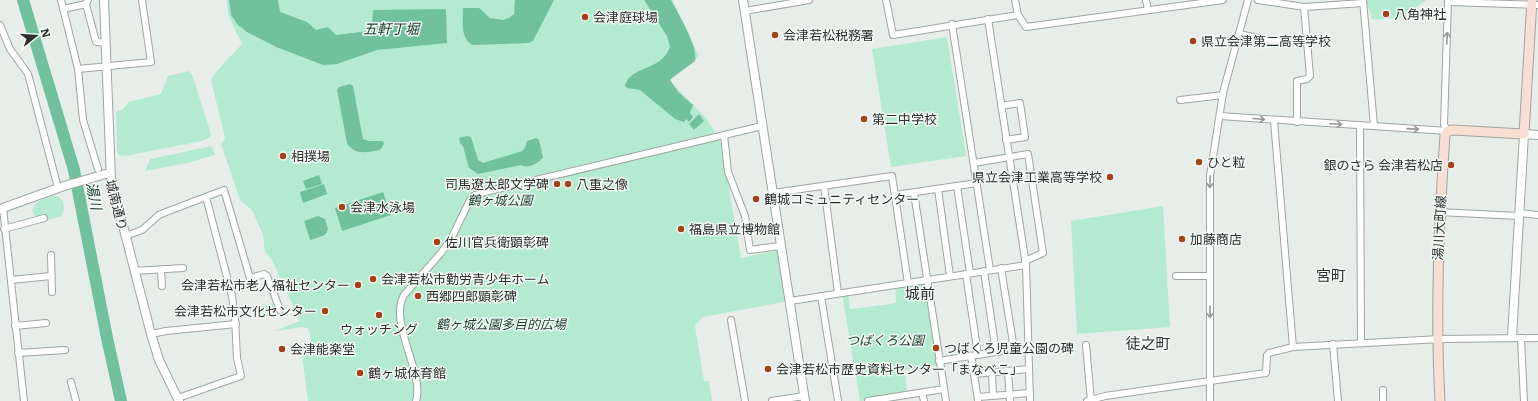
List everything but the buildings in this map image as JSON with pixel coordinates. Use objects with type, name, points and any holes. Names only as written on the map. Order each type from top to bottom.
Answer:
[{"type":"main road","points":[[1448,131],[1524,134],[1534,4]]},
{"type":"main road","name":"湯川大町線","points":[[1440,401],[1436,339],[1440,212],[1446,135],[1448,131]]},
{"type":"street","points":[[61,0],[78,69],[83,120],[98,169]]},
{"type":"street","name":"城南通り","points":[[104,0],[110,172],[150,334],[159,360],[179,400]]},
{"type":"street","points":[[78,69],[151,62],[142,0]]},
{"type":"street","points":[[743,0],[804,399],[772,401]]},
{"type":"street","points":[[745,11],[809,0]]},
{"type":"street","points":[[886,0],[893,35],[952,24],[1018,15]]},
{"type":"street","points":[[1015,0],[1018,15],[1026,27],[1219,0]]},
{"type":"street","points":[[1146,0],[1148,10]]},
{"type":"street","points":[[1210,401],[1210,176],[1223,95],[1248,0]]},
{"type":"street","points":[[1258,0],[1304,7],[1363,2],[1374,126]]},
{"type":"street","points":[[1448,131],[1444,125],[1448,1],[1534,4]]},
{"type":"street","points":[[64,8],[87,2],[96,42],[106,43]]},
{"type":"street","points":[[1297,122],[1297,81],[1306,80],[1310,76],[1304,7]]},
{"type":"street","points":[[988,19],[1025,263],[1030,401]]},
{"type":"street","points":[[952,24],[977,183],[996,352]]},
{"type":"street","points":[[0,25],[10,49],[28,74],[61,187]]},
{"type":"street","points":[[1239,34],[1273,41],[1307,42]]},
{"type":"street","points":[[1180,100],[1223,95]]},
{"type":"street","points":[[1001,106],[1020,103],[1026,137],[1006,140]]},
{"type":"street","points":[[1220,116],[1274,121],[1448,131]]},
{"type":"street","points":[[1274,121],[1293,346]]},
{"type":"street","points":[[1360,125],[1361,343]]},
{"type":"street","points":[[417,399],[400,319],[400,304],[404,294],[447,245],[472,198],[485,192],[762,126]]},
{"type":"street","points":[[1512,337],[1524,134],[1538,135]]},
{"type":"street","points":[[724,135],[728,172],[745,216],[750,250],[780,246]]},
{"type":"street","points":[[790,301],[1001,268],[1025,263],[1043,253],[1028,154],[974,163]]},
{"type":"street","points":[[24,401],[11,280],[1,208],[110,172]]},
{"type":"street","points":[[772,193],[892,176],[908,283]]},
{"type":"street","points":[[895,195],[977,183]]},
{"type":"street","points":[[824,186],[838,294]]},
{"type":"street","points":[[956,186],[968,273],[974,374],[978,399],[1010,398],[1030,393]]},
{"type":"street","points":[[938,189],[950,276]]},
{"type":"street","points":[[125,236],[142,230],[159,215],[224,190],[250,278],[264,274],[266,276],[280,310]]},
{"type":"street","points":[[914,192],[946,401]]},
{"type":"street","points":[[179,400],[241,376],[237,358],[236,324],[232,296],[206,197]]},
{"type":"street","points":[[1440,212],[1538,215]]},
{"type":"street","points":[[4,229],[44,218]]},
{"type":"street","points":[[51,255],[52,292]]},
{"type":"street","points":[[134,271],[183,268]]},
{"type":"street","points":[[1001,268],[1014,350]]},
{"type":"street","points":[[161,270],[162,286]]},
{"type":"street","points":[[11,280],[51,276]]},
{"type":"street","points":[[1176,276],[1210,276]]},
{"type":"street","points":[[821,296],[838,401]]},
{"type":"street","points":[[731,320],[745,401]]},
{"type":"street","points":[[15,326],[46,322]]},
{"type":"street","points":[[150,334],[166,330],[236,324]]},
{"type":"street","points":[[1086,345],[1089,401],[1130,393],[1266,373],[1267,355],[1269,353],[1293,346],[1436,339],[1512,337],[1521,339],[1538,338]]},
{"type":"street","points":[[1521,339],[1524,401]]},
{"type":"street","points":[[1333,344],[1338,401]]},
{"type":"street","points":[[939,361],[996,352],[1029,349]]},
{"type":"street","points":[[18,353],[65,350]]},
{"type":"street","points":[[974,374],[1029,370]]},
{"type":"street","points":[[1008,371],[1010,398]]},
{"type":"street","points":[[992,373],[995,398]]},
{"type":"street","points":[[71,382],[76,401]]},
{"type":"street","points":[[868,401],[902,398],[944,389]]},
{"type":"street","points":[[1383,390],[1383,401]]},
{"type":"street","points":[[922,393],[924,401]]},
{"type":"street","points":[[1130,393],[1130,401]]},
{"type":"green space","name":"鶴ヶ城公園","points":[[227,0],[672,0],[699,56],[669,80],[707,119],[721,143],[741,258],[780,250],[789,301],[703,317],[695,326],[704,381],[709,381],[712,401],[308,401],[302,355],[303,348],[311,341],[309,329],[303,327],[275,331],[300,321],[271,258],[265,252],[263,235],[252,210],[240,200],[221,144],[225,138],[211,80],[215,73],[242,44],[229,18]]},
{"type":"green space","name":"八角神社","points":[[1366,0],[1427,0],[1399,19],[1392,18],[1378,20],[1372,19]]},
{"type":"green space","points":[[947,37],[966,156],[891,167],[872,49]]},
{"type":"green space","points":[[188,71],[192,74],[211,134],[210,137],[202,141],[125,156],[118,155],[116,112],[123,109],[129,102],[161,94],[168,76]]},
{"type":"green space","points":[[212,146],[215,155],[187,163],[145,171],[150,159]]},
{"type":"green space","points":[[51,196],[58,196],[63,201],[64,209],[62,216],[43,221],[36,219],[32,210],[33,207],[35,204]]},
{"type":"green space","points":[[1163,206],[1170,327],[1077,334],[1071,221]]},
{"type":"green space","name":"つばくろ公園","points":[[924,282],[928,287],[939,365],[905,370],[907,394],[860,401],[842,294],[848,293],[850,309],[890,304],[896,303],[895,286]]},
{"type":"green space","points":[[273,303],[277,313],[260,318],[257,308]]},
{"type":"water","name":"五軒丁堀","points":[[229,0],[278,0],[280,12],[307,22],[316,30],[328,27],[336,35],[369,31],[372,28],[373,10],[446,9],[447,43],[377,50],[337,64],[323,65],[276,47],[247,32],[238,25],[231,15]]},
{"type":"water","points":[[515,0],[554,0],[533,41],[528,43],[472,45],[468,42],[463,29],[463,8],[479,8],[490,18],[503,20],[514,14]]},
{"type":"water","points":[[644,0],[671,0],[691,39],[694,48],[695,61],[670,80],[679,93],[693,105],[690,113],[693,117],[689,122],[686,119],[684,122],[675,119],[640,90],[627,88],[625,86],[628,79],[633,75],[660,61],[666,55],[670,47],[667,36]]},
{"type":"water","points":[[350,84],[353,86],[363,139],[369,141],[383,141],[384,144],[380,150],[366,152],[357,151],[353,150],[347,143],[337,90],[339,87]]},
{"type":"water","points":[[699,114],[704,121],[694,130],[689,124]]},
{"type":"water","points":[[467,136],[471,137],[478,160],[483,163],[522,151],[525,148],[527,141],[536,138],[539,140],[543,158],[530,166],[521,165],[478,174],[469,168],[463,146],[460,143],[459,138]]},
{"type":"water","points":[[319,175],[322,184],[306,189],[303,181]]},
{"type":"water","points":[[324,184],[327,194],[303,203],[300,192]]},
{"type":"water","points":[[383,192],[391,215],[342,231],[335,208]]},
{"type":"water","points":[[318,216],[325,219],[328,229],[325,235],[310,240],[304,221]]},
{"type":"waterway","name":"湯川","points":[[23,0],[74,170],[121,401]]},
{"type":"place","name":"八角神社","points":[[1386,14]]},
{"type":"place","name":"会津庭球場","points":[[585,17]]},
{"type":"place","name":"会津若松税務署","points":[[775,35]]},
{"type":"place","name":"県立会津第二高等学校","points":[[1193,41]]},
{"type":"place","name":"第二中学校","points":[[864,119]]},
{"type":"place","name":"相撲場","points":[[283,156]]},
{"type":"place","name":"ひと粒","points":[[1199,162]]},
{"type":"place","name":"銀のさら 会津若松店","points":[[1451,165]]},
{"type":"place","name":"県立会津工業高等学校","points":[[1110,177]]},
{"type":"place","name":"司馬遼太郎文学碑","points":[[557,184]]},
{"type":"place","name":"八重之像","points":[[568,184]]},
{"type":"place","name":"鶴城コミュニティセンター","points":[[756,199]]},
{"type":"place","name":"会津水泳場","points":[[342,207]]},
{"type":"place","name":"福島県立博物館","points":[[681,229]]},
{"type":"place","name":"加藤商店","points":[[1182,239]]},
{"type":"place","name":"佐川官兵衛顕彰碑","points":[[437,242]]},
{"type":"place","name":"会津若松市勤労青少年ホーム","points":[[373,279]]},
{"type":"place","name":"会津若松市老人福祉センター","points":[[358,285]]},
{"type":"place","name":"西郷四郎顕彰碑","points":[[418,296]]},
{"type":"place","name":"会津若松市文化センター","points":[[325,311]]},
{"type":"place","name":"ウォッチング","points":[[379,315]]},
{"type":"place","name":"つばくろ児童公園の碑","points":[[936,348]]},
{"type":"place","name":"会津能楽堂","points":[[282,349]]},
{"type":"place","name":"会津若松市歴史資料センター「まなべこ」","points":[[768,369]]},
{"type":"place","name":"鶴ヶ城体育館","points":[[360,373]]},
{"type":"district","name":"宮町","points":[[1331,276]]},
{"type":"district","name":"城前","points":[[920,294]]},
{"type":"district","name":"徒之町","points":[[1148,344]]},
{"type":"park label","name":"鶴ヶ城公園多目的広場","points":[[501,324]]}]
